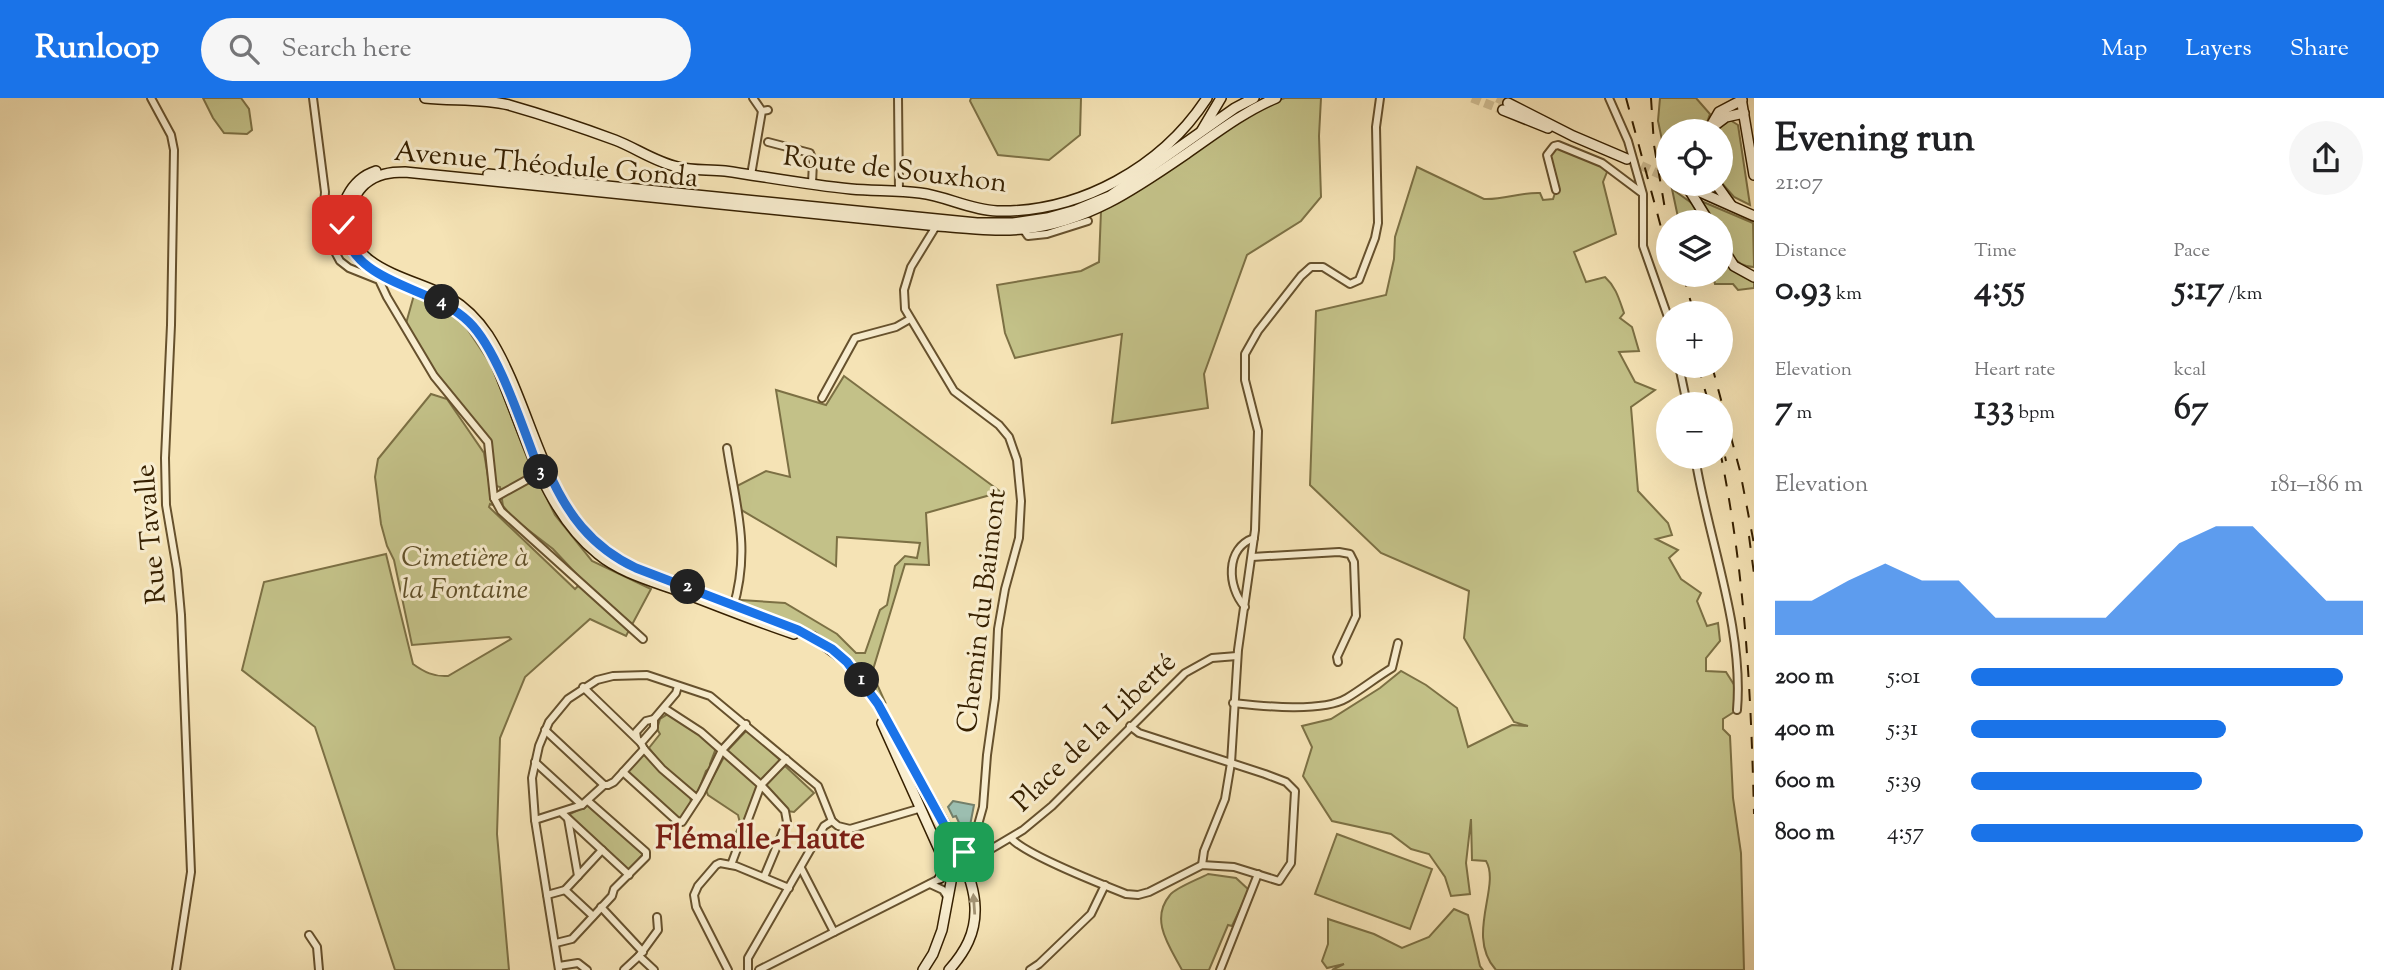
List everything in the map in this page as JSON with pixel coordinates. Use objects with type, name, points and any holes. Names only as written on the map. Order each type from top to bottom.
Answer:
[{"type":"main road","name":"Route de Souxhon","points":[[425,98],[476,100],[507,105],[614,140],[677,167],[812,184],[923,193],[996,211],[1065,203],[1097,191],[1137,169],[1195,116],[1207,98]]},
{"type":"main road","points":[[1201,132],[1221,98]]},
{"type":"main road","name":"Avenue Théodule Gonda","points":[[1022,226],[1066,213],[1119,191],[1235,108],[1254,98]]},
{"type":"main road","name":"Avenue Théodule Gonda","points":[[923,970],[942,930],[951,887],[949,874],[886,731],[863,687],[829,653],[799,636],[636,568],[605,550],[579,526],[544,470],[496,349],[475,318],[447,297],[377,266],[359,251],[349,225],[351,206],[361,187],[373,178],[405,172],[938,222],[1022,226],[1073,219],[1100,208],[1128,193],[1247,113],[1276,98]]},
{"type":"main road","points":[[1716,119],[1719,112],[1742,99],[1754,174]]},
{"type":"main road","points":[[1505,106],[1627,159]]},
{"type":"main road","points":[[1723,119],[1744,113]]},
{"type":"main road","points":[[1137,169],[1156,165]]},
{"type":"main road","points":[[1709,196],[1754,216]]},
{"type":"main road","points":[[1725,196],[1732,206]]},
{"type":"main road","points":[[1733,262],[1754,277]]},
{"type":"main road","points":[[1743,271],[1754,272]]},
{"type":"main road","name":"Avenue Théodule Gonda","points":[[733,608],[806,633],[832,649],[847,662],[878,704],[967,863],[974,892],[974,924],[968,944],[949,970]]},
{"type":"main road","name":"Avenue Théodule Gonda","points":[[886,731],[943,870],[940,878]]},
{"type":"street","name":"Rue Tavalle","points":[[151,98],[171,135],[174,150],[166,505],[177,570],[181,615],[191,872],[176,970]]},
{"type":"street","points":[[313,98],[325,192],[323,219],[328,239],[340,261],[349,268],[379,280],[434,376],[488,442],[494,498],[504,514],[643,639]]},
{"type":"street","points":[[751,175],[765,110],[753,98]]},
{"type":"street","points":[[898,98],[899,192]]},
{"type":"street","points":[[1202,865],[1204,851],[1225,799],[1231,763],[1237,656],[1254,538],[1258,431],[1245,380],[1245,355],[1258,331],[1311,267],[1323,267],[1350,284],[1359,280],[1378,223],[1376,135],[1380,98]]},
{"type":"street","points":[[1609,98],[1628,141],[1643,193],[1643,246],[1662,301]]},
{"type":"street","points":[[768,142],[810,153],[813,161],[812,184]]},
{"type":"street","points":[[1556,190],[1547,155],[1554,146],[1564,146],[1609,167],[1643,193]]},
{"type":"street","name":"Avenue Théodule Gonda","points":[[1022,226],[1028,236],[1041,236],[1088,221]]},
{"type":"street","name":"Chemin du Baimont","points":[[938,222],[908,274],[904,296],[910,319],[954,391],[1006,433],[1014,448],[1020,476],[1020,530],[999,623],[995,698],[984,800],[967,863]]},
{"type":"street","points":[[822,398],[855,338],[896,327],[910,319]]},
{"type":"street","points":[[727,448],[742,528],[743,565],[733,608]]},
{"type":"street","points":[[1698,469],[1719,561],[1738,672],[1737,710]]},
{"type":"street","points":[[494,498],[544,470]]},
{"type":"street","points":[[1245,607],[1240,602],[1231,573],[1231,563],[1240,546],[1254,538]]},
{"type":"street","points":[[1252,557],[1339,552],[1350,554],[1354,562],[1356,616],[1337,657],[1338,662]]},
{"type":"street","points":[[1233,703],[1280,709],[1330,704],[1347,698],[1392,668],[1398,643]]},
{"type":"street","name":"Place de la Liberté","points":[[759,970],[949,874],[1011,838],[1052,806],[1191,668],[1212,657],[1237,656]]},
{"type":"street","points":[[587,970],[578,963],[559,968],[532,787],[535,761],[545,730],[561,707],[583,687],[604,677],[647,675],[710,696],[818,786],[832,821],[838,826],[850,829],[918,809]]},
{"type":"street","points":[[545,730],[604,785],[611,785],[654,727],[654,719],[676,693],[678,685]]},
{"type":"street","points":[[583,687],[641,743],[694,801]]},
{"type":"street","points":[[664,708],[690,723],[722,750],[785,811],[788,818],[764,877]]},
{"type":"street","points":[[623,772],[679,822],[684,821],[722,750],[746,724]]},
{"type":"street","points":[[1011,838],[1024,848],[1126,894],[1143,895],[1202,865],[1234,867],[1279,881],[1291,863],[1295,791],[1286,782],[1139,733],[1130,726]]},
{"type":"street","points":[[731,865],[761,785],[786,759]]},
{"type":"street","points":[[535,761],[646,852],[646,858],[572,939],[556,943]]},
{"type":"street","points":[[535,820],[585,803],[604,785]]},
{"type":"street","points":[[562,813],[629,875]]},
{"type":"street","points":[[568,819],[578,876]]},
{"type":"street","points":[[748,970],[748,958],[824,827],[832,821]]},
{"type":"street","points":[[958,850],[964,852],[972,848]]},
{"type":"street","points":[[547,895],[565,890],[601,850]]},
{"type":"street","points":[[728,970],[694,900],[696,888],[720,863],[789,888]]},
{"type":"street","points":[[801,868],[834,932]]},
{"type":"street","points":[[1220,970],[1258,874]]},
{"type":"street","points":[[928,883],[943,890],[948,898]]},
{"type":"street","points":[[1030,970],[1091,914],[1105,886]]},
{"type":"street","points":[[565,890],[593,916]]},
{"type":"street","points":[[601,907],[654,970]]},
{"type":"street","points":[[624,970],[641,954],[659,926],[657,917]]},
{"type":"street","points":[[309,935],[317,947],[319,970]]},
{"type":"green space","points":[[203,98],[241,98],[249,109],[252,130],[247,134],[224,133]]},
{"type":"green space","points":[[971,98],[1081,98],[1080,135],[1049,160],[998,155],[970,101]]},
{"type":"green space","points":[[1285,98],[1321,98],[1321,197],[1301,221],[1247,255],[1204,374],[1208,408],[1112,423],[1122,334],[1015,358],[1005,333],[997,285],[1081,271],[1099,262],[1101,211],[1145,186],[1248,115]]},
{"type":"green space","points":[[1660,98],[1696,98],[1710,114],[1708,119],[1658,119]]},
{"type":"green space","points":[[1733,122],[1738,125],[1750,205],[1734,197]]},
{"type":"green space","points":[[1554,146],[1609,167],[1603,182],[1616,234],[1574,252],[1586,282],[1605,277],[1612,285],[1624,313],[1620,318],[1632,327],[1639,351],[1619,352],[1635,382],[1655,390],[1631,407],[1638,491],[1668,523],[1672,535],[1656,539],[1678,550],[1669,558],[1681,579],[1701,593],[1697,601],[1707,626],[1718,623],[1720,641],[1706,658],[1706,671],[1726,672],[1738,691],[1737,710],[1723,719],[1723,729],[1730,736],[1733,798],[1741,853],[1744,970],[1496,970],[1487,957],[1483,942],[1489,871],[1486,861],[1472,860],[1471,819],[1466,863],[1470,894],[1451,896],[1445,877],[1429,854],[1411,849],[1391,834],[1332,821],[1303,776],[1312,747],[1302,726],[1331,719],[1380,688],[1401,671],[1426,685],[1457,708],[1468,747],[1512,725],[1528,726],[1514,722],[1464,638],[1469,591],[1381,553],[1310,485],[1316,311],[1386,295],[1394,259],[1395,237],[1417,167],[1484,199],[1540,193],[1543,200],[1553,199],[1556,190],[1547,155]]},
{"type":"green space","points":[[1673,196],[1682,196],[1697,210],[1676,210]]},
{"type":"green space","points":[[1701,201],[1722,210],[1706,210]]},
{"type":"green space","points":[[1733,215],[1753,223],[1754,267],[1739,263],[1734,258]]},
{"type":"green space","points":[[1733,262],[1754,280],[1754,288],[1738,290],[1733,284]]},
{"type":"green space","name":"Cimetière à la Fontaine","points":[[414,295],[462,321],[492,366],[528,460],[555,515],[592,561],[651,589],[626,636],[590,619],[525,677],[500,738],[497,834],[509,970],[395,970],[315,727],[242,670],[264,582],[386,554],[413,664],[417,667],[434,675],[448,676],[511,639],[509,637],[412,645],[394,560],[381,524],[375,477],[378,459],[431,394],[447,399],[484,453],[493,505],[490,504],[489,507],[575,589],[583,581],[553,549],[514,519],[503,506],[500,487],[496,486],[488,442],[434,376],[405,327]]},
{"type":"green space","points":[[844,376],[1001,492],[926,513],[929,565],[905,564],[872,673],[885,702],[880,700],[862,673],[840,650],[818,635],[749,608],[740,600],[785,603],[837,634],[856,653],[865,653],[880,610],[887,605],[895,566],[905,556],[917,558],[920,543],[837,537],[836,566],[738,508],[733,488],[766,471],[790,477],[776,390],[826,405]]},
{"type":"green space","points":[[668,714],[691,726],[716,748],[698,792],[690,792],[649,748],[660,734],[657,729],[660,719]]},
{"type":"green space","points":[[747,730],[780,760],[760,781],[727,751]]},
{"type":"green space","points":[[644,752],[690,796],[691,802],[682,818],[677,817],[627,772]]},
{"type":"green space","points":[[724,757],[758,786],[739,838],[735,835],[740,823],[738,815],[708,795],[706,790]]},
{"type":"green space","points":[[784,765],[814,793],[794,812],[787,811],[765,786]]},
{"type":"green space","points":[[586,806],[644,853],[629,870],[568,815]]},
{"type":"green space","points":[[1337,834],[1432,869],[1410,929],[1315,894]]},
{"type":"green space","points":[[1208,874],[1236,878],[1249,890],[1232,926],[1228,925],[1209,970],[1182,970],[1167,943],[1161,914],[1164,904],[1173,892]]},
{"type":"green space","points":[[1454,909],[1468,915],[1483,970],[1332,970],[1344,964],[1327,968],[1322,961],[1328,944],[1328,919],[1374,934],[1402,948],[1429,937]]},
{"type":"shaded area","points":[[953,801],[974,805],[968,836],[965,836],[956,816],[953,817],[948,807]]},
{"type":"tunnel","points":[[1472,98],[1503,110]]},
{"type":"tunnel","points":[[1497,98],[1508,103]]},
{"type":"tunnel","points":[[1629,160],[1656,172]]},
{"type":"railway","points":[[1626,98],[1656,210]]},
{"type":"railway","points":[[1651,98],[1654,145],[1665,209]]},
{"type":"railway","points":[[1686,287],[1691,301]]},
{"type":"railway","points":[[1701,378],[1706,392]]},
{"type":"railway","points":[[1715,378],[1740,471],[1754,544]]},
{"type":"railway","points":[[1724,469],[1745,632],[1754,814]]},
{"type":"railway","points":[[1749,536],[1754,574]]},
{"type":"district","name":"Flémalle-Haute","points":[[760,840]]},
{"type":"route","points":[[342,225],[348,246],[361,263],[374,272],[445,304],[471,323],[491,354],[540,472],[547,468],[569,512],[593,540],[618,560],[636,568],[813,637],[847,662],[867,686],[958,850],[964,852]]}]
